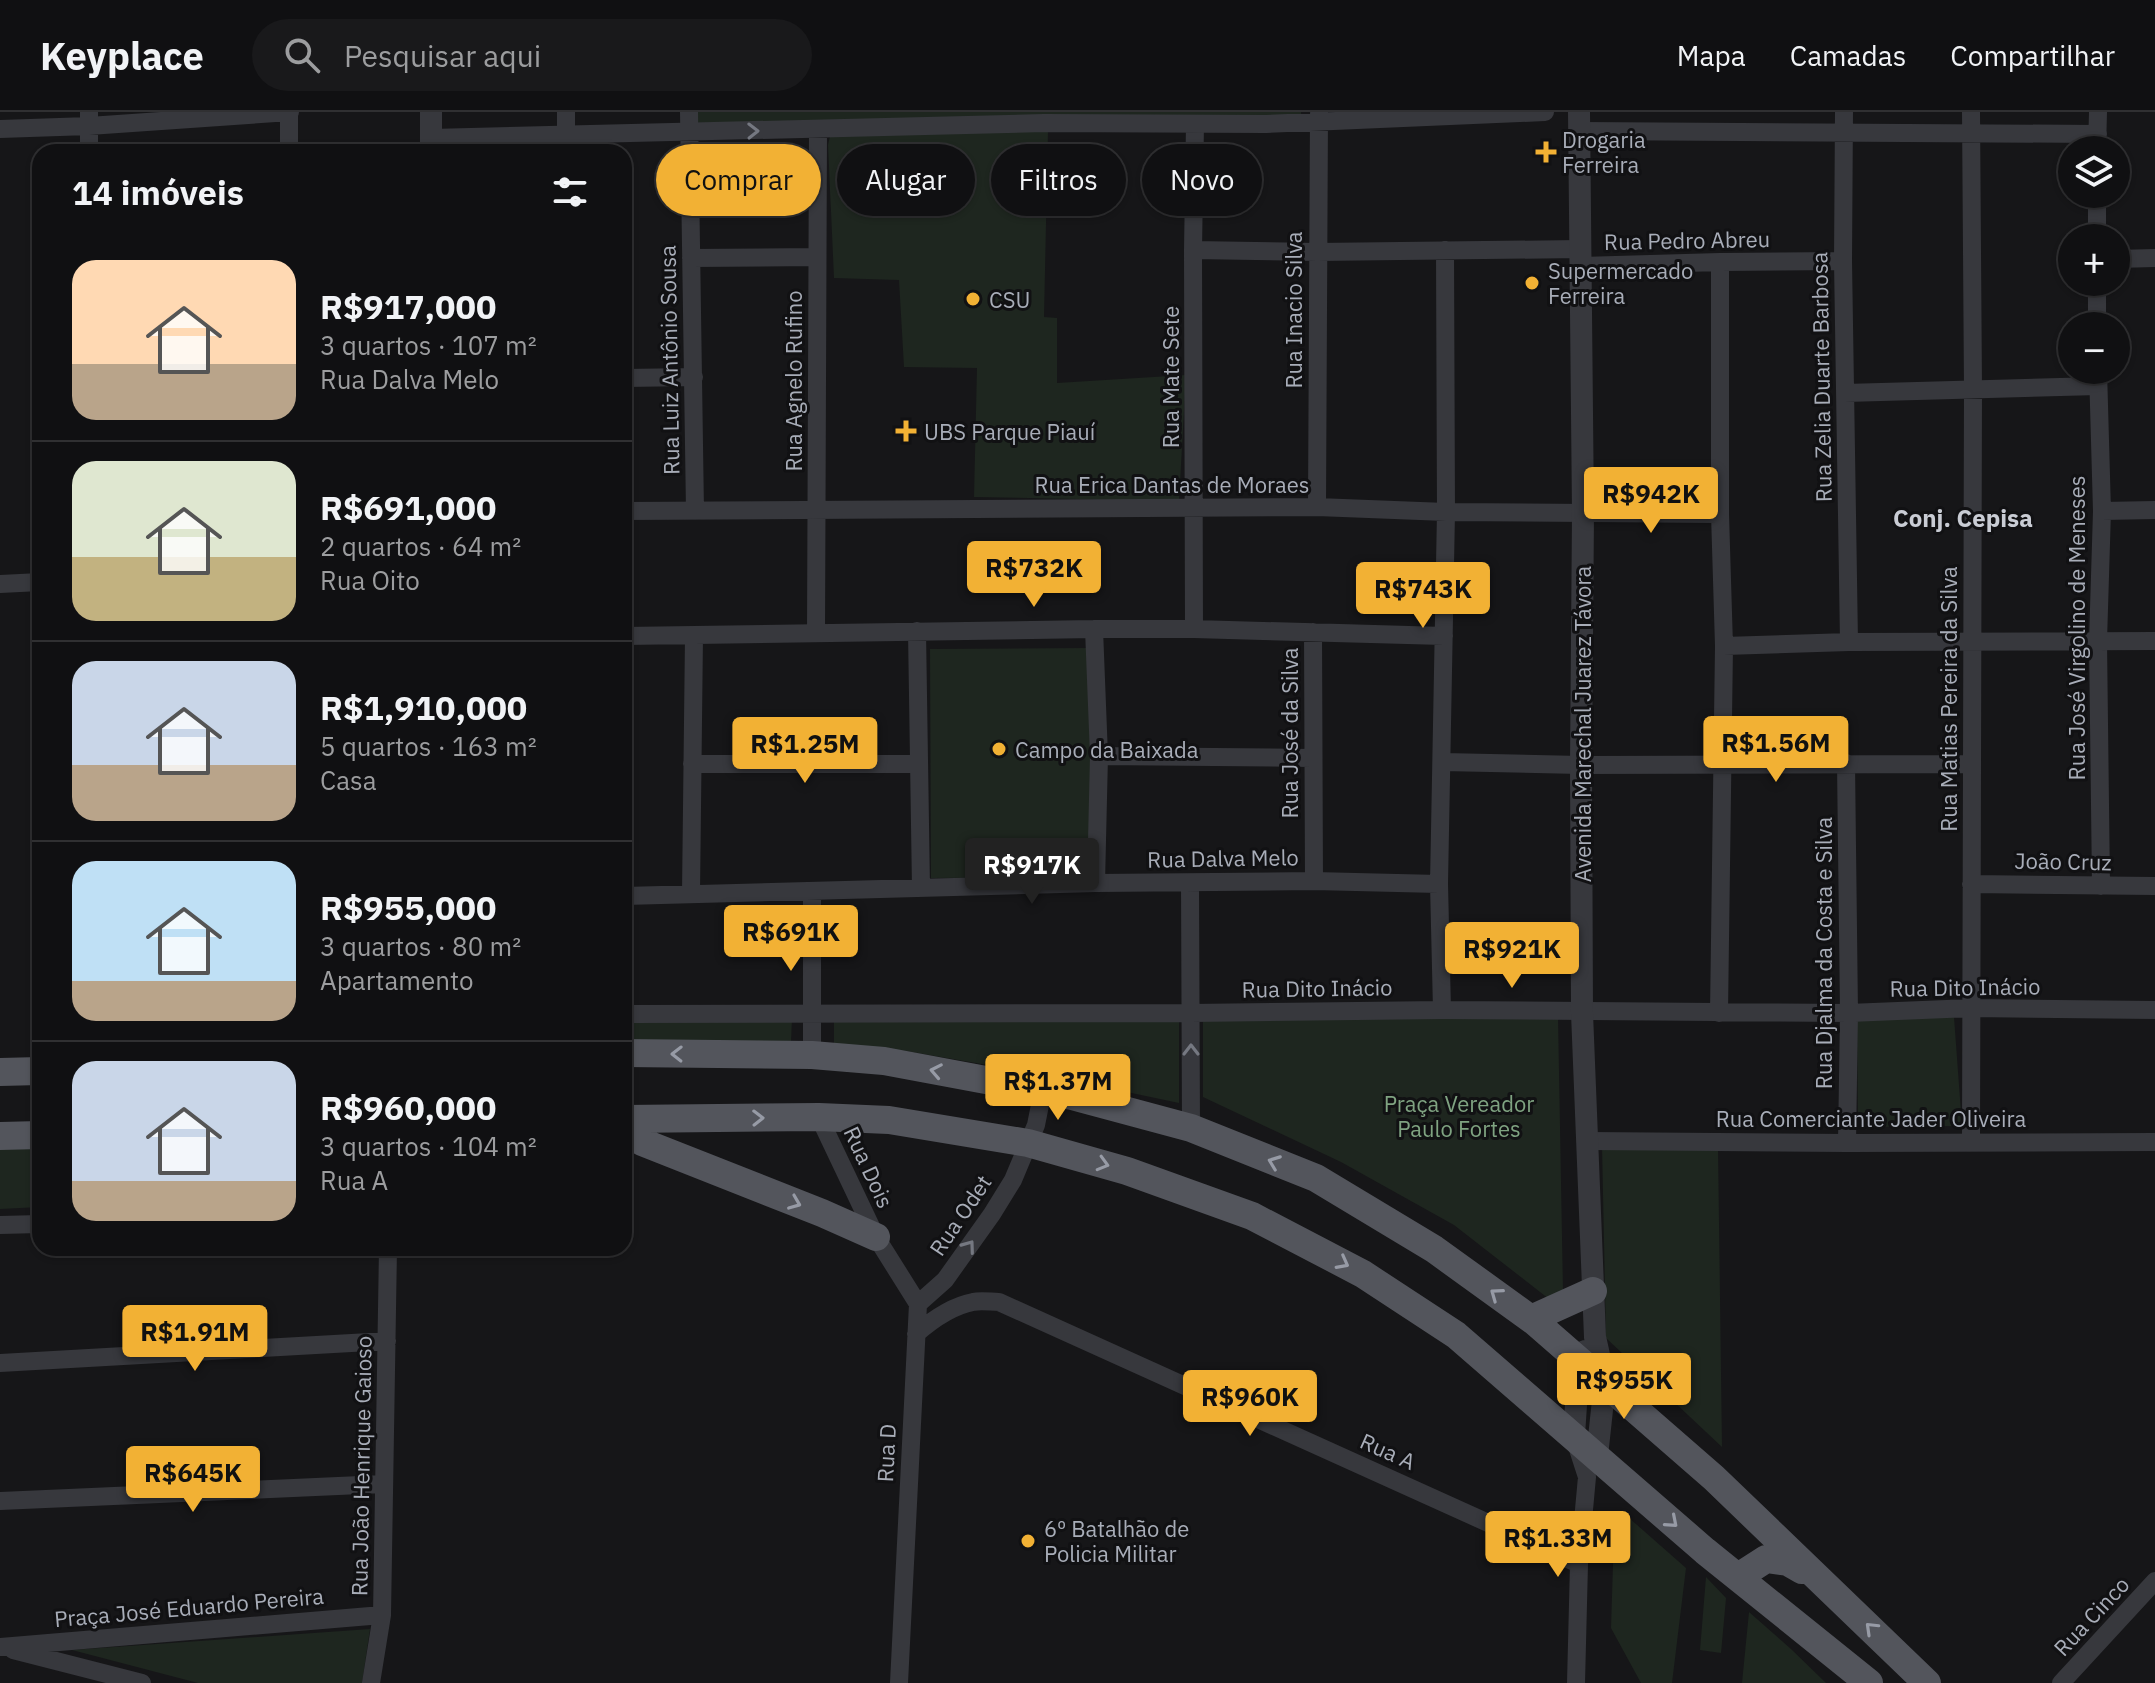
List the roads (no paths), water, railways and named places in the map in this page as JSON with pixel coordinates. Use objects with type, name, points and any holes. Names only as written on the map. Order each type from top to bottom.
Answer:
[{"type":"main road","points":[[632,1053],[812,1055],[884,1061],[1072,1096],[1191,1128],[1316,1178],[1434,1249],[1531,1319],[1587,1348],[1605,1382],[1714,1478],[1927,1683]]},
{"type":"main road","points":[[0,1072],[32,1071]]},
{"type":"main road","points":[[632,1119],[819,1117],[889,1120],[1028,1143],[1127,1171],[1252,1216],[1363,1274],[1456,1335],[1574,1435],[1592,1466],[1705,1551],[1869,1683]]},
{"type":"main road","points":[[632,1126],[642,1142],[876,1237]]},
{"type":"main road","points":[[0,1136],[32,1135]]},
{"type":"main road","points":[[1531,1319],[1593,1291]]},
{"type":"main road","points":[[1738,1577],[1766,1559],[1776,1558],[1800,1568],[1839,1597]]},
{"type":"street","points":[[0,129],[89,119],[289,112],[289,144]]},
{"type":"street","points":[[431,112],[431,144]]},
{"type":"street","points":[[566,112],[566,143]]},
{"type":"street","name":"Rua Luiz Antônio Sousa","points":[[689,112],[695,511]]},
{"type":"street","points":[[498,144],[566,143],[689,132],[1044,123],[1195,124],[1545,112]]},
{"type":"street","name":"Rua Zelia Duarte Barbosa","points":[[1844,112],[1843,261],[1849,642]]},
{"type":"street","name":"Rua Matias Pereira da Silva","points":[[1971,112],[1971,1142]]},
{"type":"street","points":[[2098,112],[2098,136]]},
{"type":"street","name":"Rua Inacio Silva","points":[[1317,507],[1319,118]]},
{"type":"street","points":[[89,119],[89,144]]},
{"type":"street","points":[[1580,122],[1843,133],[1971,133],[2058,139]]},
{"type":"street","name":"Avenida Marechal Juarez Távora","points":[[1574,1435],[1593,1291],[1582,1013],[1580,122]]},
{"type":"street","name":"Rua Mate Sete","points":[[1194,629],[1195,124]]},
{"type":"street","name":"Rua Agnelo Rufino","points":[[816,633],[818,130]]},
{"type":"street","name":"Rua Pedro Abreu","points":[[1193,250],[1445,250],[1720,262],[1843,261]]},
{"type":"street","points":[[1442,1010],[1439,884],[1446,512],[1445,250]]},
{"type":"street","points":[[691,258],[817,257]]},
{"type":"street","points":[[2130,259],[2155,258]]},
{"type":"street","points":[[1719,1013],[1724,646],[1720,514],[1720,262]]},
{"type":"street","points":[[632,378],[694,377]]},
{"type":"street","points":[[1845,393],[1973,389],[2058,382]]},
{"type":"street","name":"Rua José Virgolino de Meneses","points":[[2098,384],[2102,511],[2098,641],[2101,886]]},
{"type":"street","name":"Rua Erica Dantas de Moraes","points":[[632,511],[1317,507],[1446,512],[1720,514]]},
{"type":"street","points":[[2102,511],[2155,510]]},
{"type":"street","points":[[0,584],[32,582]]},
{"type":"street","points":[[1094,629],[1099,756],[1096,883]]},
{"type":"street","points":[[632,636],[1194,629],[1444,636]]},
{"type":"street","points":[[917,631],[921,888]]},
{"type":"street","name":"Rua José da Silva","points":[[1313,632],[1314,881]]},
{"type":"street","points":[[691,893],[694,636]]},
{"type":"street","points":[[1724,646],[1849,642],[2155,641]]},
{"type":"street","points":[[1099,756],[1312,758]]},
{"type":"street","points":[[1443,762],[1581,765],[1971,764]]},
{"type":"street","name":"Rua Djalma da Costa e Silva","points":[[1846,763],[1847,1143]]},
{"type":"street","points":[[692,764],[919,764]]},
{"type":"street","name":"Rua Dalva Melo","points":[[632,896],[1096,883],[1314,881],[1439,884]]},
{"type":"street","points":[[1190,883],[1191,1128]]},
{"type":"street","name":"João Cruz","points":[[1971,884],[2155,886]]},
{"type":"street","points":[[812,891],[812,1055]]},
{"type":"street","name":"Rua Dito Inácio","points":[[632,1014],[1442,1010],[1849,1013],[1971,1008],[2155,1010]]},
{"type":"street","name":"Rua Odet","points":[[918,1304],[945,1280],[1013,1180],[1036,1125],[1040,1091]]},
{"type":"street","name":"Rua Dois","points":[[819,1117],[876,1237]]},
{"type":"street","name":"Rua Comerciante Jader Oliveira","points":[[1588,1141],[2155,1142]]},
{"type":"street","points":[[0,1225],[32,1224]]},
{"type":"street","points":[[876,1237],[918,1304]]},
{"type":"street","name":"Rua João Henrique Gaioso","points":[[371,1683],[382,1615],[388,1256]]},
{"type":"street","name":"Rua A","points":[[916,1334],[931,1321],[974,1301],[999,1302],[1579,1564]]},
{"type":"street","name":"Rua D","points":[[899,1683],[918,1304]]},
{"type":"street","points":[[0,1363],[387,1341]]},
{"type":"street","points":[[1576,1683],[1579,1564],[1605,1382]]},
{"type":"street","points":[[0,1501],[383,1484]]},
{"type":"street","name":"Rua Cinco","points":[[2061,1683],[2155,1581]]},
{"type":"street","name":"Praça José Eduardo Pereira","points":[[0,1647],[382,1615]]},
{"type":"street","points":[[0,1647],[142,1683]]},
{"type":"place","name":"Drogaria Ferreira","points":[[1546,152]]},
{"type":"place","name":"Supermercado Ferreira","points":[[1532,283]]},
{"type":"place","name":"CSU","points":[[973,299]]},
{"type":"place","name":"UBS Parque Piauí","points":[[906,431]]},
{"type":"place","name":"Campo da Baixada","points":[[999,749]]},
{"type":"place","name":"6º Batalhão de Policia Militar","points":[[1028,1541]]},
{"type":"district","name":"Conj. Cepisa","points":[[1963,518]]},
{"type":"park label","name":"Praça Vereador Paulo Fortes","points":[[1459,1116]]}]
